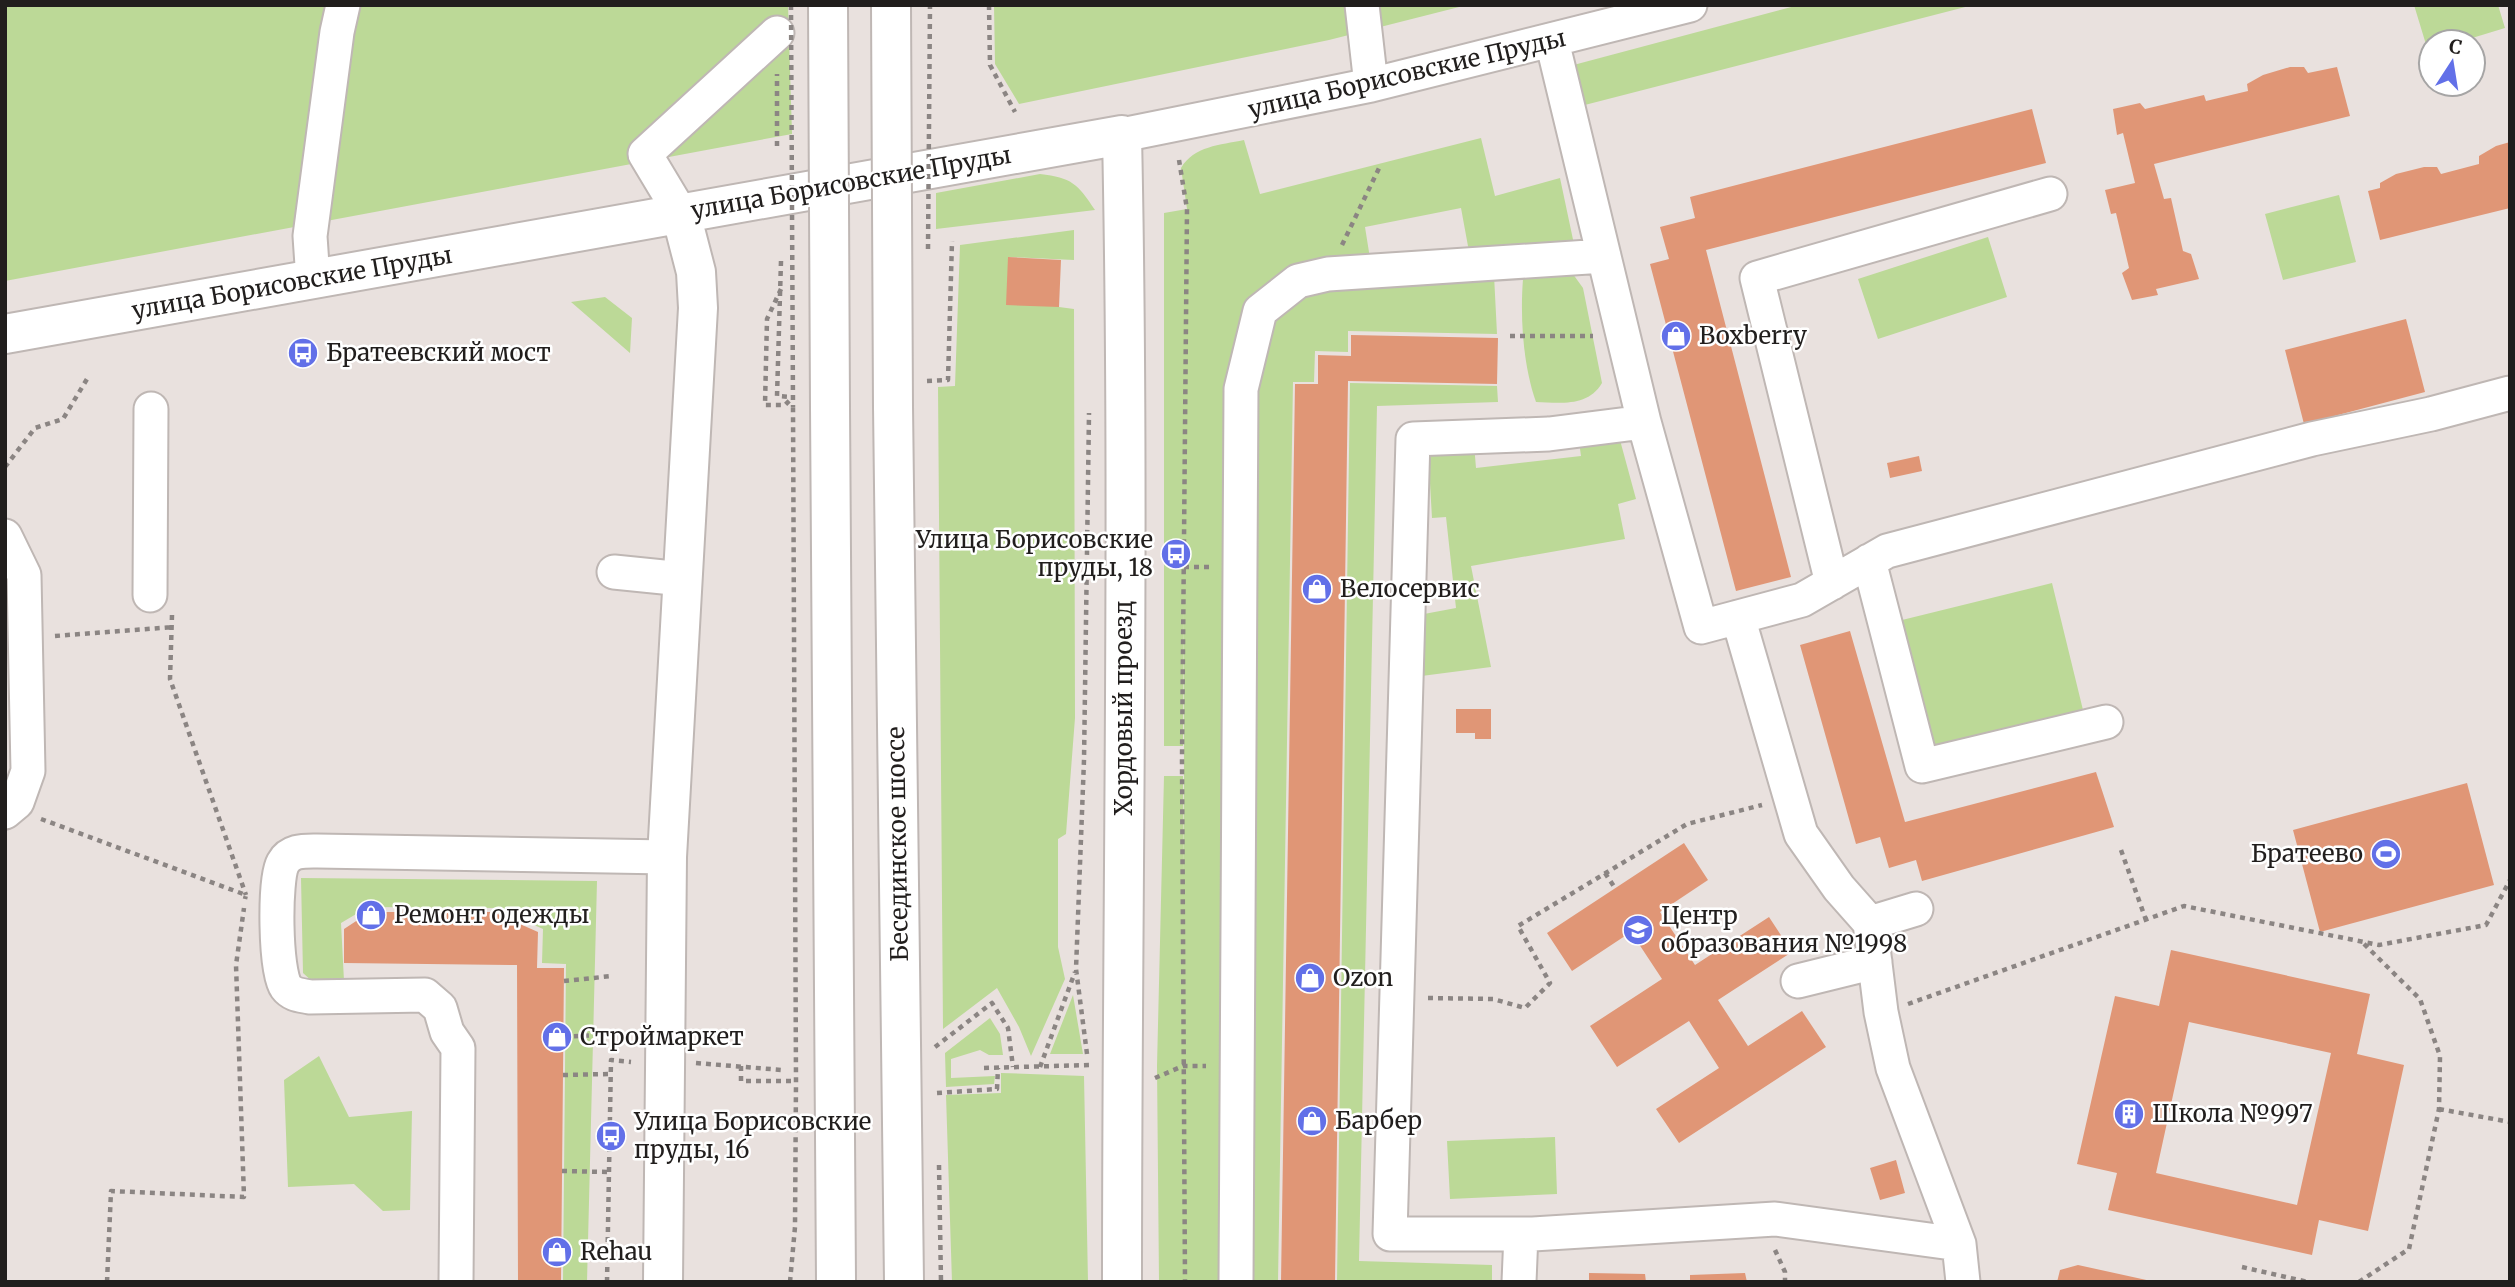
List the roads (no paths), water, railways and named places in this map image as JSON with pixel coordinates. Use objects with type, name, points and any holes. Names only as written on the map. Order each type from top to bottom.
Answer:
[{"type":"main road","points":[[828,5],[811,407],[836,1282]]},
{"type":"main road","name":"Бесединское шоссе","points":[[891,5],[910,400],[904,1282]]},
{"type":"main road","name":"улица Борисовские Пруды","points":[[5,334],[1122,135]]},
{"type":"main road","name":"Хордовый проезд","points":[[1122,135],[1125,539],[1122,1282]]},
{"type":"main road","points":[[663,1282],[667,857],[698,308],[696,272],[681,214]]},
{"type":"street","points":[[313,279],[310,236],[337,32],[343,5]]},
{"type":"street","points":[[1362,5],[1371,85]]},
{"type":"street","name":"улица Борисовские Пруды","points":[[1122,135],[1371,85],[1690,5]]},
{"type":"street","points":[[681,214],[645,154],[784,19]]},
{"type":"street","points":[[1552,41],[1644,422],[1701,627],[1802,600],[1887,551],[2312,439],[2431,414],[2510,393]]},
{"type":"street","points":[[1832,583],[1757,278],[2050,194]]},
{"type":"street","points":[[1236,1282],[1241,389],[1260,311],[1298,281],[1328,274],[1604,256]]},
{"type":"street","points":[[150,595],[151,409]]},
{"type":"street","points":[[1644,422],[1549,434],[1413,439],[1390,1234],[1521,1234],[1775,1219],[1959,1244]]},
{"type":"street","points":[[5,536],[24,575],[28,772],[11,807]]},
{"type":"street","points":[[1869,561],[1922,766],[2106,722]]},
{"type":"street","points":[[614,572],[683,579]]},
{"type":"street","points":[[1738,617],[1801,834],[1839,888],[1870,923],[1881,1012],[1893,1068],[1959,1244],[1963,1282]]},
{"type":"street","points":[[456,1282],[457,1048],[447,1032],[440,1007],[425,995],[310,997],[292,994],[284,985],[279,969],[277,882],[283,861],[294,852],[317,851],[667,857]]},
{"type":"street","points":[[1870,923],[1916,909]]},
{"type":"street","points":[[1798,981],[1875,962]]},
{"type":"street","points":[[1519,1282],[1521,1234]]},
{"type":"place","name":"Boxberry","points":[[1676,336]]},
{"type":"place","name":"Братеевский мост","points":[[303,353]]},
{"type":"place","name":"Улица Борисовские пруды, 18","points":[[1176,554]]},
{"type":"place","name":"Велосервис","points":[[1317,589]]},
{"type":"place","name":"Братеево","points":[[2386,854]]},
{"type":"place","name":"Ремонт одежды","points":[[371,915]]},
{"type":"place","name":"Центр образования №1998","points":[[1638,930]]},
{"type":"place","name":"Ozon","points":[[1310,978]]},
{"type":"place","name":"Строймаркет","points":[[557,1037]]},
{"type":"place","name":"Школа №997","points":[[2129,1114]]},
{"type":"place","name":"Барбер","points":[[1312,1121]]},
{"type":"place","name":"Улица Борисовские пруды, 16","points":[[611,1136]]},
{"type":"place","name":"Rehau","points":[[557,1252]]}]
